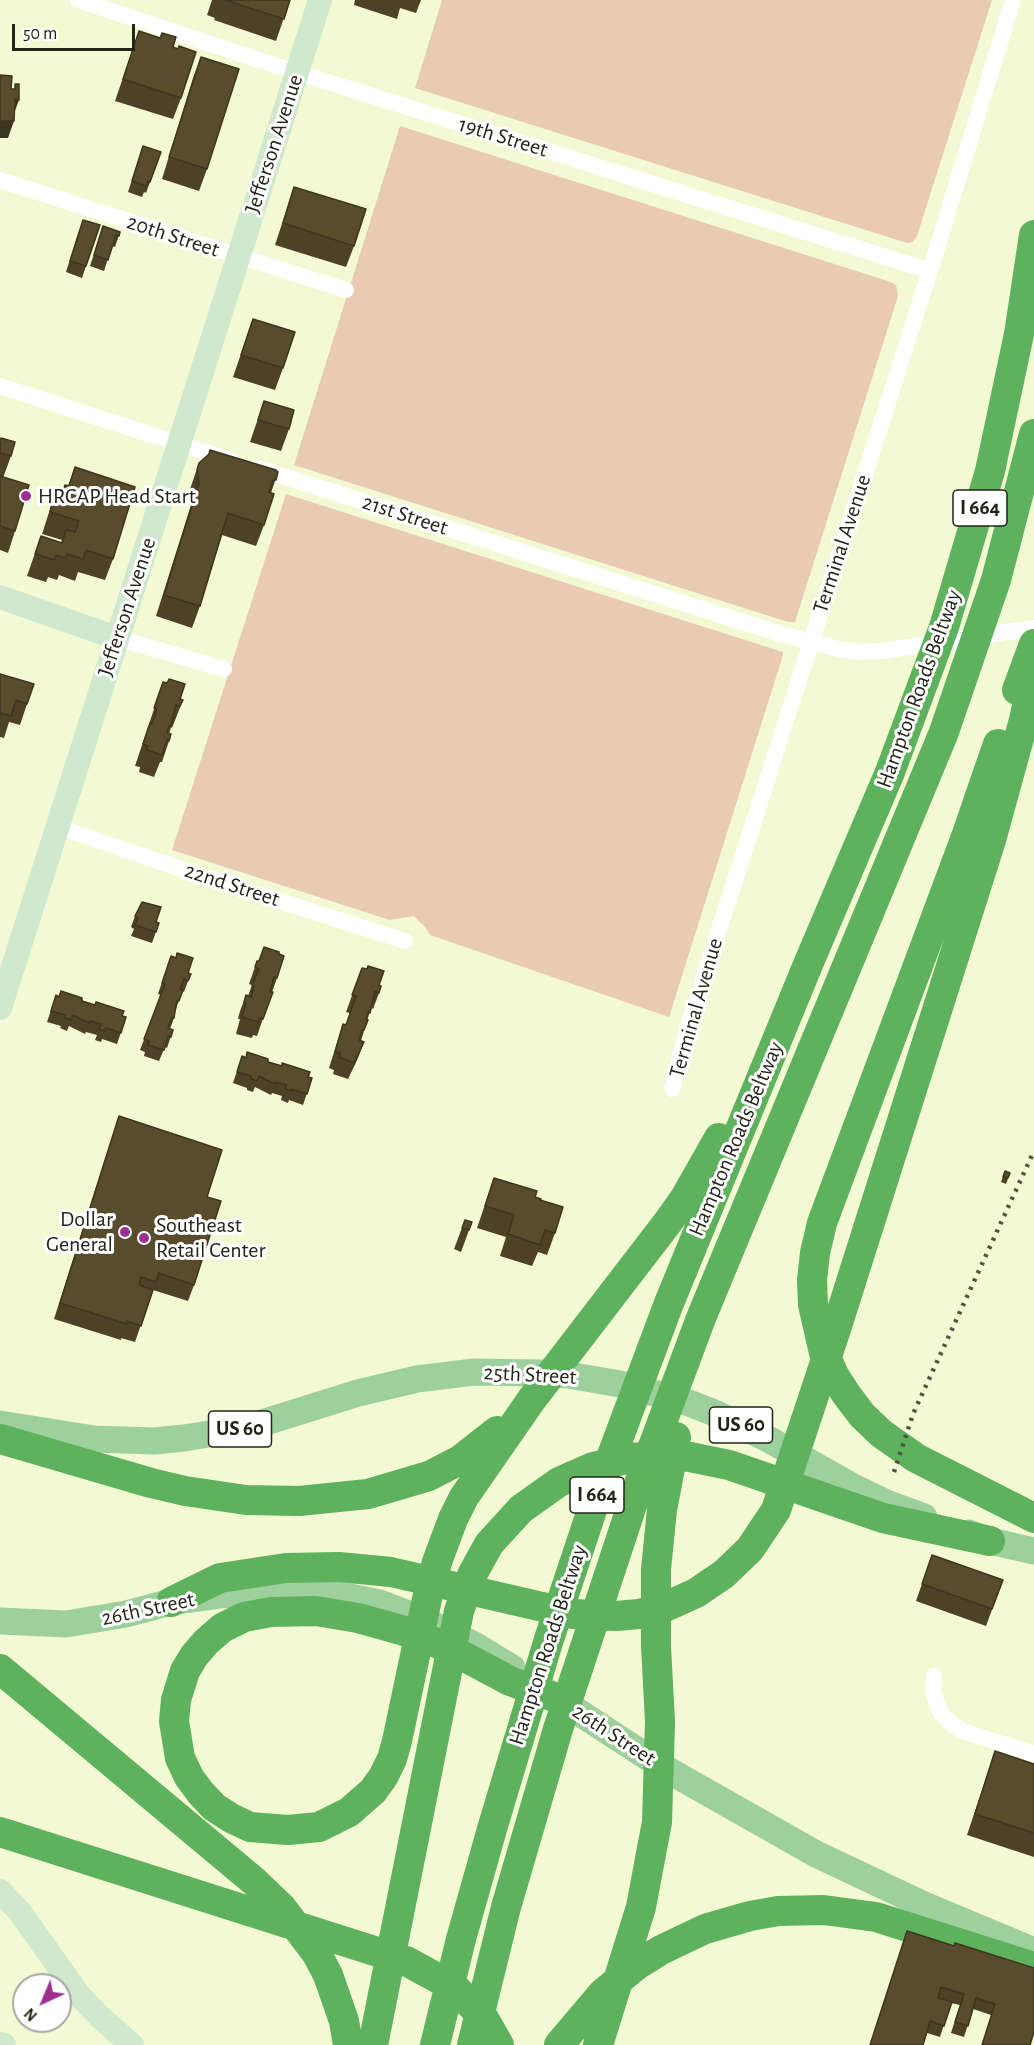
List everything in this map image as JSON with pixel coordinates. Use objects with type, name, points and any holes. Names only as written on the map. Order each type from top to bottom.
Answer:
[{"type":"highway","name":"Hampton Roads Beltway","points":[[435,2045],[492,1828],[549,1639],[596,1498],[673,1292],[890,772],[944,627],[990,471],[1016,346],[1034,235]]},
{"type":"highway","name":"Hampton Roads Beltway","points":[[472,2045],[506,1907],[574,1677],[639,1484],[679,1373],[728,1250],[922,785],[960,688],[1011,526],[1034,434]]},
{"type":"highway","points":[[171,1602],[220,1578],[251,1572],[286,1568],[359,1568],[390,1572],[536,1606],[599,1617],[639,1614],[665,1607],[696,1593],[717,1580],[736,1564],[759,1538],[780,1500],[883,1182],[1034,644]]},
{"type":"highway","points":[[1034,672],[1024,720],[979,837],[853,1138],[822,1223],[814,1253],[812,1280],[817,1330],[824,1353],[834,1375],[862,1415],[898,1446],[1034,1518]]},
{"type":"highway","points":[[557,1698],[510,1681],[440,1644],[376,1612],[271,1612],[244,1617],[222,1629],[194,1656],[185,1671],[176,1700],[174,1721],[180,1758],[189,1777],[214,1807],[250,1827],[269,1830],[303,1830],[319,1827],[349,1812],[383,1777],[397,1741],[428,1599],[449,1527],[476,1478],[532,1399],[685,1198],[723,1129],[760,1047],[809,962]]},
{"type":"highway","points":[[598,2045],[641,1907],[657,1822],[660,1722],[655,1606],[662,1510],[680,1419],[713,1322],[728,1250]]},
{"type":"highway","points":[[0,1439],[151,1483],[222,1498],[268,1501],[330,1499],[368,1494],[400,1486],[437,1472],[474,1450],[532,1399]]},
{"type":"highway","points":[[373,2045],[459,1611],[476,1567],[489,1544],[502,1528],[539,1495],[576,1473],[593,1467],[631,1458],[670,1455],[690,1457],[729,1465],[883,1518],[990,1541]]},
{"type":"highway","points":[[0,1669],[255,1882],[282,1908],[317,1954],[328,1975],[344,2020],[348,2045]]},
{"type":"highway","points":[[0,1832],[406,1961],[454,1987],[483,2017],[499,2045]]},
{"type":"highway","points":[[558,2045],[603,1993],[637,1965],[661,1950],[705,1929],[750,1916],[778,1911],[824,1910],[876,1917],[1034,1967]]},
{"type":"main road","name":"Jefferson Avenue","points":[[0,1008],[320,0]]},
{"type":"main road","points":[[0,597],[117,638]]},
{"type":"main road","name":"25th Street","points":[[0,1424],[94,1439],[154,1441],[246,1428],[386,1385],[474,1372],[540,1373],[596,1379],[689,1403],[743,1426],[876,1498],[990,1541],[1034,1551]]},
{"type":"main road","name":"26th Street","points":[[0,1621],[66,1624],[126,1614],[171,1602],[274,1591],[335,1594],[376,1612]]},
{"type":"main road","name":"26th Street","points":[[557,1698],[708,1795],[816,1854],[932,1909],[1034,1951]]},
{"type":"main road","points":[[0,1891],[20,1912],[78,1994],[99,2017],[132,2045]]},
{"type":"main road","points":[[0,2044],[4,2045]]},
{"type":"street","name":"19th Street","points":[[78,0],[930,271]]},
{"type":"street","name":"Terminal Avenue","points":[[672,1089],[686,1034],[930,271],[1013,0]]},
{"type":"street","name":"20th Street","points":[[0,180],[346,290]]},
{"type":"street","name":"21st Street","points":[[0,386],[811,643],[859,652],[882,651],[1034,628]]},
{"type":"street","points":[[117,638],[224,669]]},
{"type":"street","name":"22nd Street","points":[[58,827],[405,941]]},
{"type":"street","points":[[934,1676],[933,1690],[936,1701],[941,1713],[951,1724],[962,1731],[1034,1754]]},
{"type":"shaded area","points":[[442,0],[992,0],[917,236],[913,242],[907,243],[415,88]]},
{"type":"shaded area","points":[[400,126],[896,285],[898,296],[795,622],[788,622],[294,465]]},
{"type":"shaded area","points":[[286,494],[783,652],[669,1017],[430,935],[414,916],[390,920],[172,850]]},
{"type":"building","points":[[225,0],[290,0],[284,19]]},
{"type":"building","points":[[139,31],[160,38],[162,33],[176,37],[173,47],[178,49],[179,46],[196,52],[181,98],[123,79]]},
{"type":"building","points":[[201,57],[239,69],[207,169],[169,157]]},
{"type":"building","points":[[0,75],[12,76],[11,89],[15,89],[15,84],[19,84],[19,100],[15,99],[14,121],[0,121]]},
{"type":"building","points":[[143,146],[161,152],[150,182],[148,181],[146,186],[132,181]]},
{"type":"building","points":[[294,187],[366,209],[354,246],[283,223]]},
{"type":"building","points":[[83,220],[100,225],[86,266],[70,261]]},
{"type":"building","points":[[103,226],[120,232],[119,236],[116,235],[108,260],[94,255]]},
{"type":"building","points":[[253,319],[295,332],[283,368],[241,355]]},
{"type":"building","points":[[264,401],[294,410],[289,429],[258,420]]},
{"type":"building","points":[[1,438],[15,442],[11,456],[0,453]]},
{"type":"building","points":[[210,450],[278,472],[269,492],[274,494],[264,525],[228,513],[200,606],[164,595],[199,483],[197,470],[199,463],[209,454]]},
{"type":"building","points":[[75,467],[135,487],[113,559],[86,550],[83,559],[67,554],[65,558],[56,555],[54,560],[35,554],[41,536],[62,543],[66,530],[75,532],[79,521],[50,512],[53,500],[59,502],[65,485],[69,486]]},
{"type":"building","points":[[0,476],[29,485],[15,531],[0,526]]},
{"type":"building","points":[[0,674],[34,684],[27,704],[16,700],[11,716],[1,713],[0,716]]},
{"type":"building","points":[[169,679],[185,684],[180,699],[183,700],[180,706],[176,705],[167,733],[171,734],[162,755],[147,750],[148,746],[143,744],[150,723],[152,724],[157,708],[154,708],[163,682],[167,683]]},
{"type":"building","points":[[142,902],[161,907],[156,922],[159,923],[156,932],[135,925],[138,918],[135,916]]},
{"type":"building","points":[[264,947],[284,956],[277,978],[274,977],[270,992],[273,992],[263,1019],[259,1018],[258,1022],[242,1017],[246,995],[251,997],[254,986],[252,985],[259,969],[255,967]]},
{"type":"building","points":[[177,953],[193,958],[188,973],[191,974],[188,981],[184,979],[180,989],[183,990],[179,1001],[177,1000],[174,1018],[168,1028],[173,1030],[171,1037],[168,1036],[164,1050],[148,1045],[149,1041],[144,1039],[165,984],[162,983],[171,956],[176,958]]},
{"type":"building","points":[[368,966],[384,971],[379,993],[375,991],[370,1013],[368,1012],[366,1019],[368,1020],[359,1040],[364,1042],[354,1063],[339,1057],[340,1053],[335,1052],[343,1024],[346,1025],[356,996],[352,995],[362,968],[367,969]]},
{"type":"building","points":[[61,991],[82,998],[82,1001],[95,1005],[96,1002],[124,1011],[122,1016],[126,1017],[121,1033],[106,1028],[105,1031],[99,1029],[101,1024],[90,1021],[89,1023],[73,1015],[71,1020],[64,1017],[65,1015],[51,1011],[56,995],[59,997]]},
{"type":"building","points":[[247,1052],[268,1059],[268,1062],[282,1066],[282,1063],[310,1072],[308,1077],[312,1078],[307,1094],[285,1089],[287,1085],[276,1082],[275,1084],[259,1076],[257,1081],[251,1079],[251,1076],[237,1072],[242,1056],[246,1058]]},
{"type":"building","name":"Southeast Retail Center","points":[[119,1116],[222,1150],[207,1197],[221,1201],[194,1285],[159,1273],[156,1282],[141,1277],[139,1285],[153,1290],[141,1326],[127,1321],[127,1324],[60,1303]]},
{"type":"building","points":[[1005,1171],[1010,1173],[1008,1178],[1003,1177]]},
{"type":"building","points":[[494,1178],[537,1191],[535,1197],[563,1207],[555,1233],[545,1230],[540,1245],[508,1234],[514,1215],[485,1206]]},
{"type":"building","points":[[465,1220],[472,1222],[469,1230],[462,1228]]},
{"type":"building","points":[[932,1555],[1003,1580],[992,1609],[922,1584]]},
{"type":"building","points":[[995,1751],[1034,1764],[1034,1833],[975,1814]]},
{"type":"building","points":[[907,1931],[954,1946],[955,1943],[1034,1968],[1034,2032],[1030,2045],[982,2045],[995,2004],[976,1998],[968,2026],[955,2022],[964,1994],[941,1987],[938,1998],[952,2002],[944,2026],[930,2021],[923,2045],[870,2045]]},
{"type":"railway","points":[[894,1472],[913,1414],[1034,1151]]},
{"type":"place","name":"HRCAP Head Start","points":[[26,496]]},
{"type":"place","name":"Dollar General","points":[[125,1232]]},
{"type":"place","name":"Southeast Retail Center","points":[[144,1238]]}]
